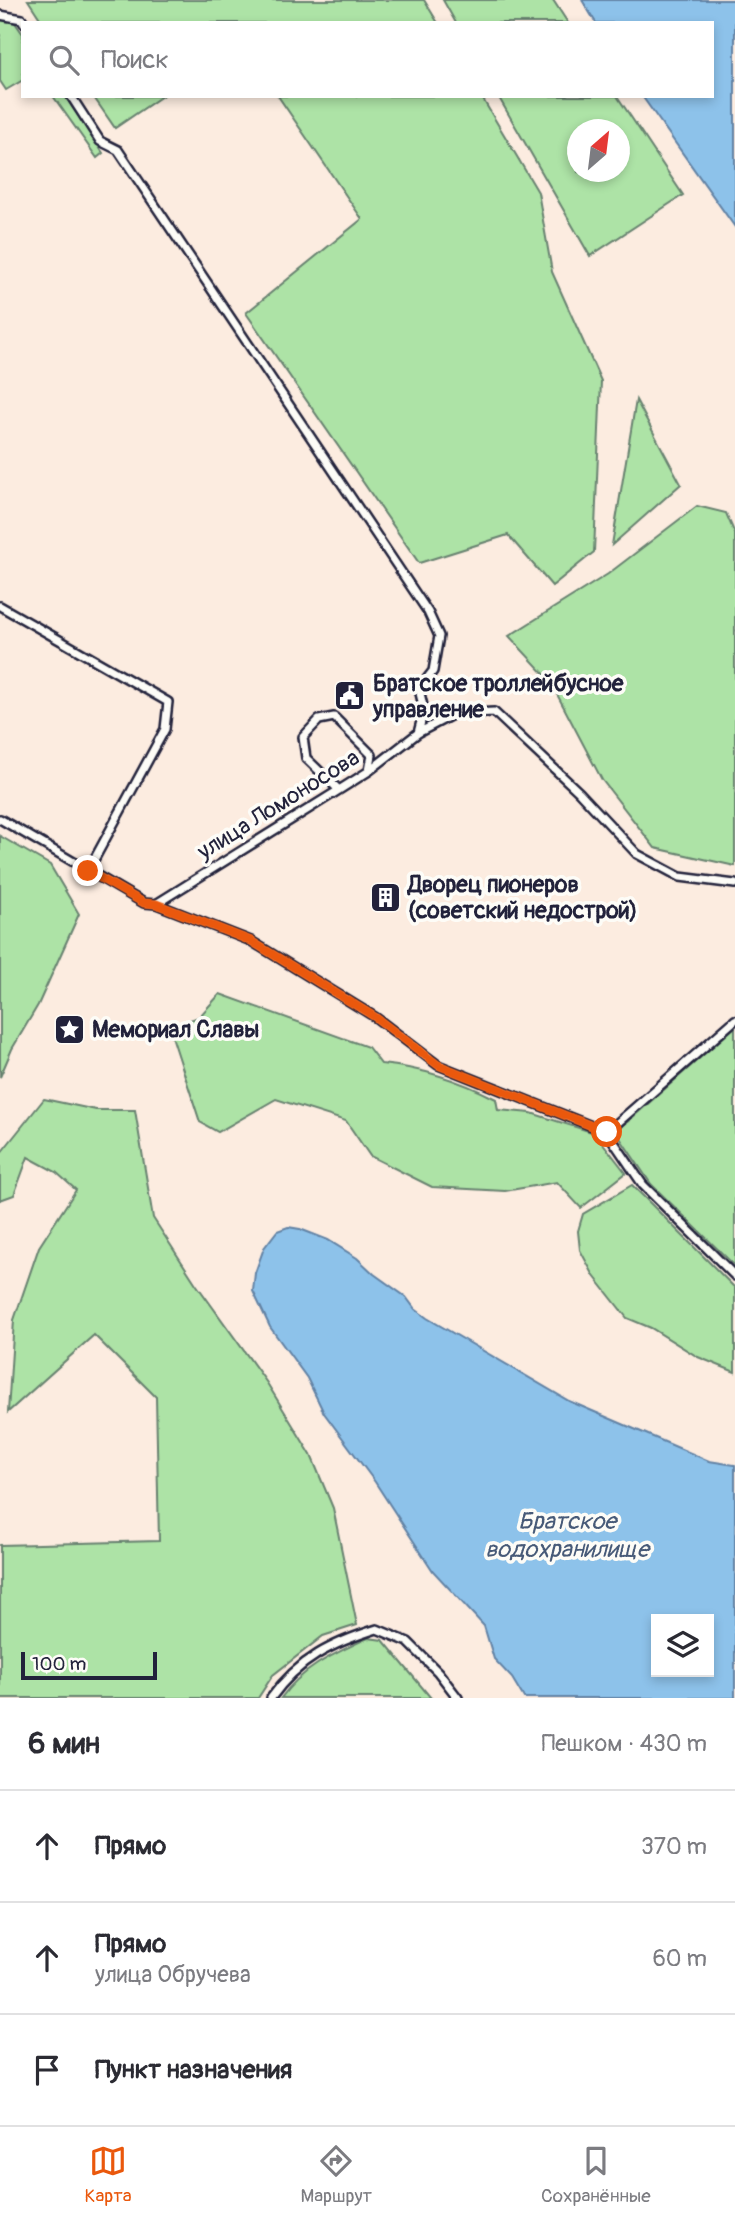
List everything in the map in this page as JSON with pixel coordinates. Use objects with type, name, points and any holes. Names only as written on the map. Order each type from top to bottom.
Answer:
[{"type":"street","points":[[0,15],[23,21]]},
{"type":"street","points":[[72,98],[100,141],[118,150],[428,612],[439,636],[433,671],[419,689],[424,710],[418,733]]},
{"type":"street","points":[[0,607],[167,702],[164,729],[88,871]]},
{"type":"street","name":"улица Ломоносова","points":[[156,904],[340,790],[418,733],[454,714],[494,712],[579,792],[637,854],[680,877],[735,884]]},
{"type":"street","points":[[340,790],[306,758],[303,737],[319,720],[334,717],[353,734],[372,755],[369,771]]},
{"type":"street","points":[[0,819],[144,903],[156,904],[251,941],[375,1017],[438,1065],[607,1132],[643,1185],[735,1276]]},
{"type":"street","points":[[607,1132],[735,1020]]},
{"type":"street","points":[[271,1698],[285,1679],[312,1656],[354,1636],[377,1629],[408,1642],[438,1672],[458,1698]]},
{"type":"green space","points":[[28,0],[424,0],[437,21],[42,21]]},
{"type":"green space","points":[[443,0],[553,0],[567,21],[455,21]]},
{"type":"green space","points":[[0,19],[13,20],[21,31],[21,81],[6,90],[0,81]]},
{"type":"green space","points":[[54,98],[66,98],[103,153],[97,158]]},
{"type":"green space","points":[[94,98],[159,98],[115,128]]},
{"type":"green space","points":[[279,98],[482,98],[538,192],[552,272],[601,381],[594,552],[552,586],[508,535],[419,563],[246,313],[362,219]]},
{"type":"green space","points":[[499,98],[618,98],[683,195],[590,256]]},
{"type":"green space","points":[[636,400],[681,484],[612,545]]},
{"type":"green space","points":[[697,506],[726,513],[735,534],[735,866],[655,848],[602,780],[549,679],[509,636],[608,574]]},
{"type":"green space","points":[[0,836],[50,865],[79,914],[38,1005],[12,1049],[0,1077]]},
{"type":"green space","points":[[220,994],[368,1047],[381,1064],[426,1072],[468,1086],[496,1099],[498,1110],[531,1113],[595,1133],[626,1173],[581,1208],[557,1182],[505,1191],[432,1187],[370,1156],[346,1121],[276,1099],[218,1132],[200,1122],[169,1027],[199,1017]]},
{"type":"green space","points":[[735,1027],[735,1266],[651,1184],[616,1132]]},
{"type":"green space","points":[[44,1099],[96,1110],[135,1110],[153,1218],[196,1284],[267,1383],[311,1455],[333,1508],[357,1625],[323,1636],[273,1675],[258,1698],[0,1698],[0,1545],[159,1541],[156,1397],[94,1335],[8,1412],[14,1320],[39,1247],[76,1190],[56,1172],[28,1157],[14,1195],[0,1200],[0,1154]]},
{"type":"green space","points":[[632,1185],[735,1288],[735,1372],[698,1357],[651,1328],[627,1318],[594,1276],[580,1250],[578,1231],[583,1214]]},
{"type":"green space","points":[[368,1638],[383,1640],[431,1698],[281,1698],[309,1670]]},
{"type":"water","points":[[582,0],[735,0],[735,227],[643,98],[714,98],[714,21],[595,21]]},
{"type":"water","name":"Братское водохранилище","points":[[288,1227],[328,1240],[357,1258],[406,1297],[415,1309],[427,1318],[569,1401],[709,1461],[735,1465],[735,1698],[524,1698],[512,1678],[494,1659],[484,1626],[433,1571],[375,1482],[324,1413],[307,1378],[270,1327],[253,1291],[255,1273],[264,1248],[277,1231]]},
{"type":"place","name":"Братское троллейбусное управление","points":[[350,696]]},
{"type":"place","name":"Дворец пионеров (советский недострой)","points":[[385,897]]},
{"type":"place","name":"Мемориал Славы","points":[[69,1029]]},
{"type":"route","points":[[88,871],[144,903],[156,904],[251,941],[375,1017],[438,1065],[607,1132]]}]
